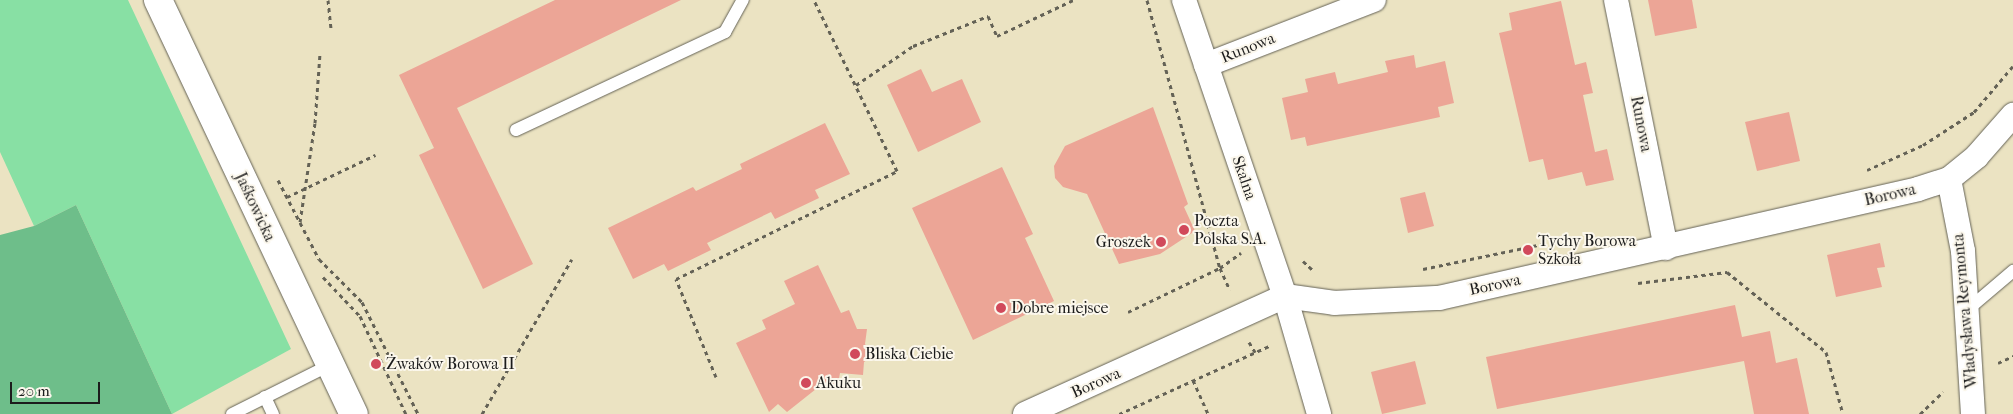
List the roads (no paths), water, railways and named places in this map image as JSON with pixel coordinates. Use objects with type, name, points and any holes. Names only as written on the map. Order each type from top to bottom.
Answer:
[{"type":"street","name":"Jaśkowicka","points":[[158,0],[354,414]]},
{"type":"street","name":"Skalna","points":[[1184,0],[1285,296],[1319,414]]},
{"type":"street","name":"Runowa","points":[[1206,65],[1374,0]]},
{"type":"street","name":"Runowa","points":[[1616,0],[1666,248]]},
{"type":"street","name":"Borowa","points":[[1025,414],[1285,296],[1334,303],[1439,298],[1666,248],[1918,189],[1949,179],[1977,156],[2013,115]]},
{"type":"street","name":"Władysława Reymonta","points":[[1949,179],[1963,251],[1973,414]]},
{"type":"lane","points":[[516,130],[725,32],[743,0]]},
{"type":"lane","points":[[1966,311],[2013,271]]},
{"type":"lane","points":[[232,414],[330,365]]},
{"type":"lane","points":[[265,397],[273,414]]},
{"type":"place","name":"Poczta Polska S.A.","points":[[1184,230]]},
{"type":"place","name":"Groszek","points":[[1161,242]]},
{"type":"place","name":"Tychy Borowa Szkoła","points":[[1528,250]]},
{"type":"place","name":"Dobre miejsce","points":[[1001,308]]},
{"type":"place","name":"Bliska Ciebie","points":[[855,354]]},
{"type":"place","name":"Żwaków Borowa II","points":[[376,364]]},
{"type":"place","name":"Akuku","points":[[806,383]]}]
